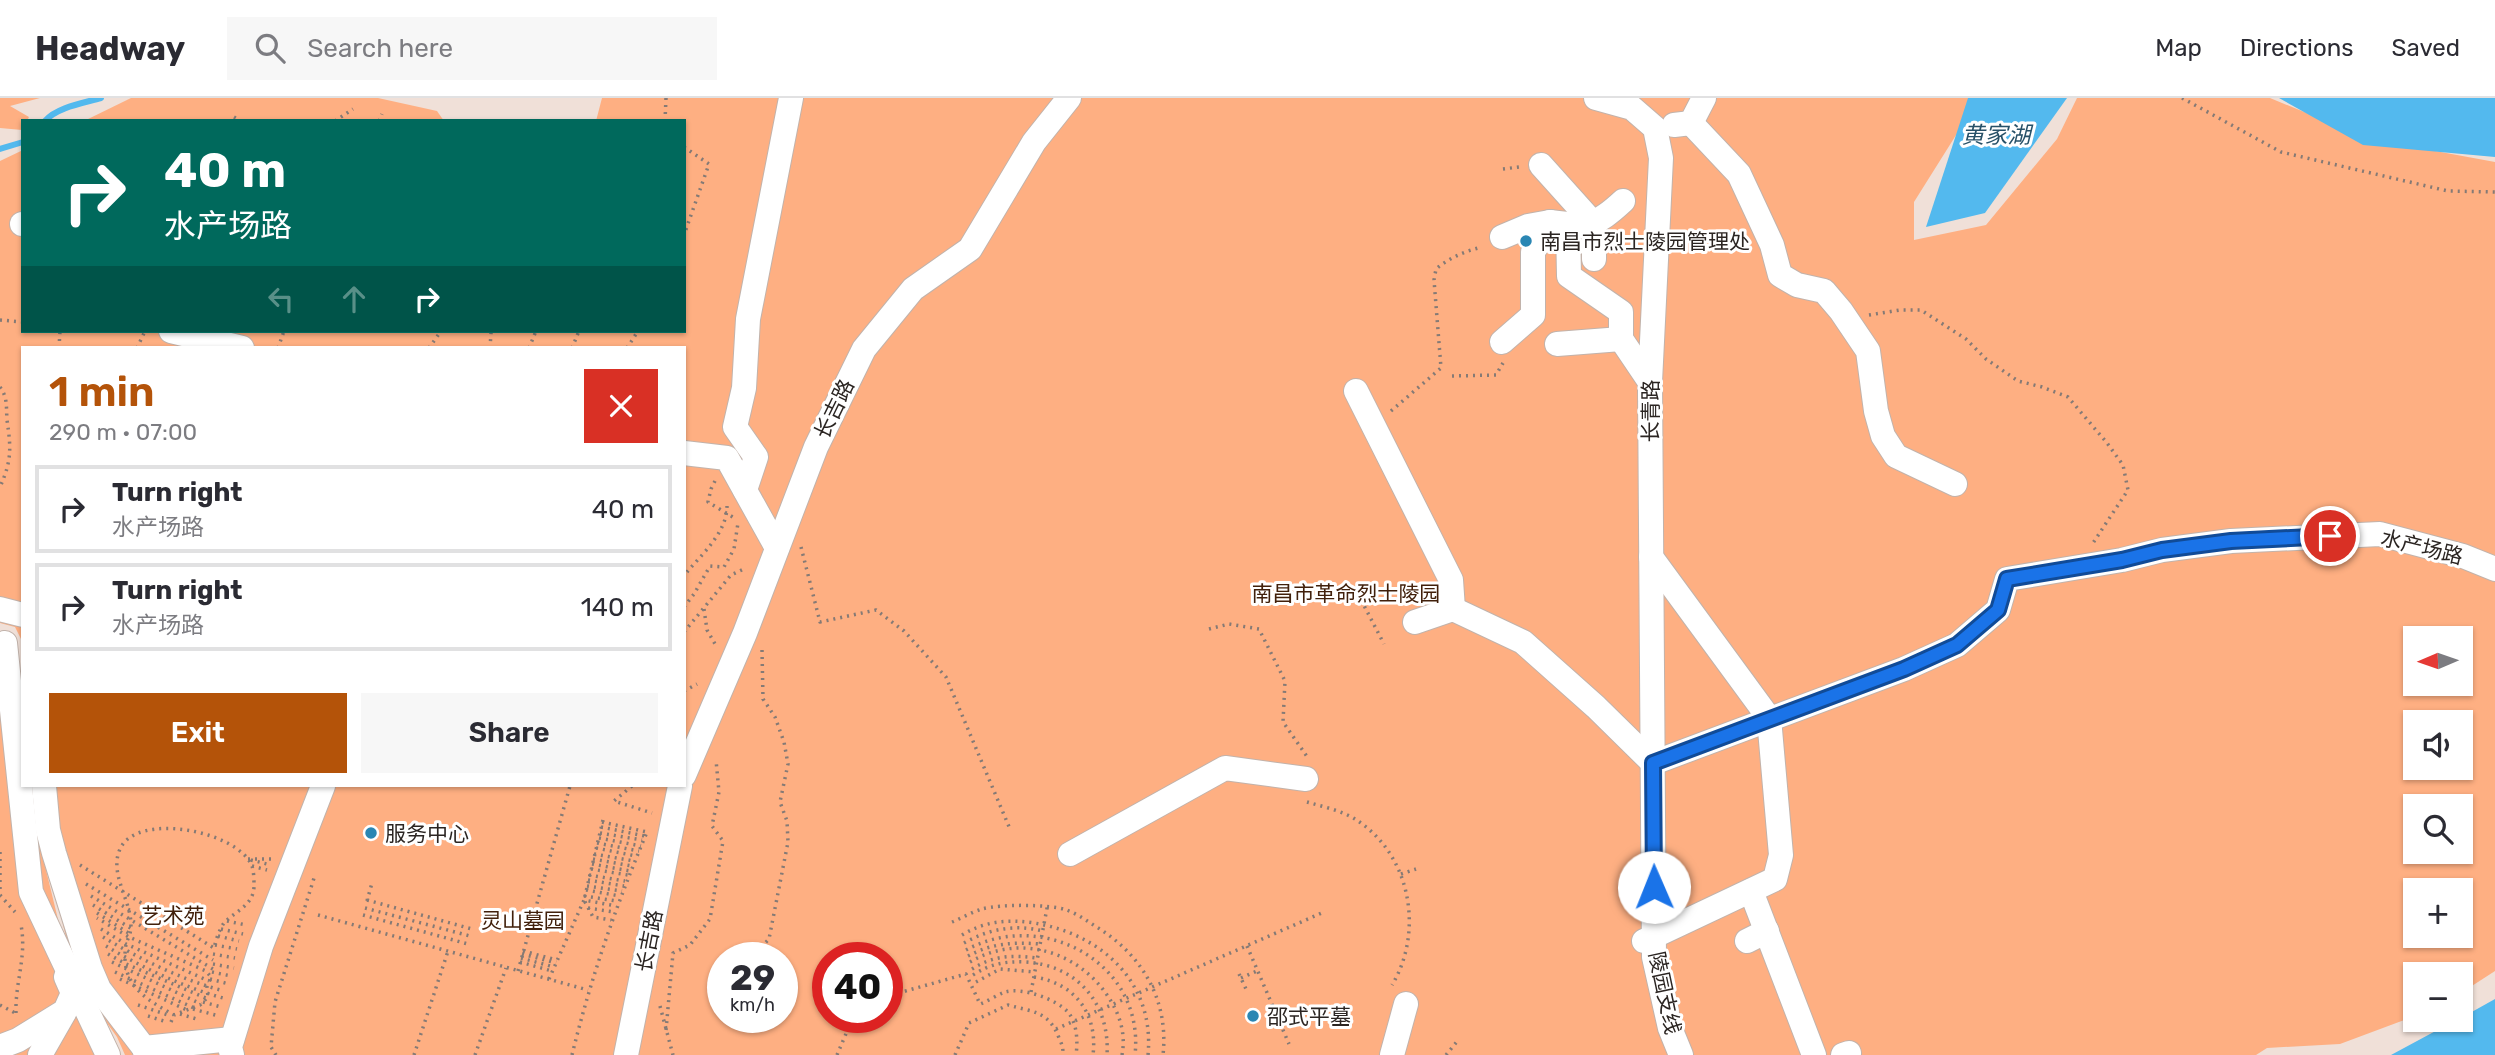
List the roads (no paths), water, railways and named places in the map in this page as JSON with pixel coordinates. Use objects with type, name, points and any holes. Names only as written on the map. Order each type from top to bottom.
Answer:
[{"type":"street","points":[[736,495],[756,457],[735,427],[744,388],[748,319],[791,98]]},
{"type":"street","name":"长吉路","points":[[686,766],[745,633],[816,447],[864,349],[913,289],[970,249],[1034,142],[1069,98]]},
{"type":"street","points":[[1596,98],[1632,108],[1655,128],[1691,123]]},
{"type":"street","points":[[1691,123],[1704,98]]},
{"type":"street","points":[[1691,123],[1739,174],[1772,245],[1780,275],[1797,285],[1824,291],[1868,351],[1883,436],[1896,456],[1955,484]]},
{"type":"street","name":"长青路","points":[[1653,763],[1650,382],[1661,158],[1655,128]]},
{"type":"street","points":[[1541,165],[1594,224],[1594,258]]},
{"type":"street","points":[[1502,237],[1528,226],[1594,224],[1623,201]]},
{"type":"street","points":[[1559,223],[1569,276],[1621,312],[1621,339],[1650,382]]},
{"type":"street","points":[[1502,342],[1533,315],[1533,252],[1559,223]]},
{"type":"street","points":[[180,333],[234,346]]},
{"type":"street","points":[[1557,344],[1621,339]]},
{"type":"street","points":[[1356,391],[1451,580],[1453,609]]},
{"type":"street","points":[[686,453],[727,458],[736,495],[777,548]]},
{"type":"street","name":"水产场路","points":[[1653,763],[1904,669],[1957,645],[1998,610],[2007,579],[2162,550],[2231,541],[2380,534],[2463,556],[2495,569]]},
{"type":"street","points":[[1649,939],[1704,919],[1775,879],[1781,855],[1769,719],[1651,557]]},
{"type":"street","points":[[0,609],[21,614]]},
{"type":"street","points":[[1415,622],[1453,609],[1523,642],[1596,707],[1653,763]]},
{"type":"street","points":[[5,643],[31,892],[73,993],[40,1055]]},
{"type":"street","name":"陵园支线","points":[[1653,763],[1649,939],[1677,1054]]},
{"type":"street","points":[[1070,854],[1226,768],[1307,781]]},
{"type":"street","points":[[44,787],[48,830],[90,968],[99,989],[150,1050],[232,1047],[264,939],[323,787]]},
{"type":"street","name":"长吉路","points":[[626,1055],[677,787]]},
{"type":"street","points":[[1751,891],[1757,936],[1794,1002],[1814,1055]]},
{"type":"street","points":[[31,892],[108,1055]]},
{"type":"street","points":[[1392,1055],[1398,996]]},
{"type":"street","points":[[0,1047],[18,1040],[65,1011]]},
{"type":"water","name":"黄家湖","points":[[1968,98],[2067,98],[1985,213],[1926,227]]},
{"type":"water","points":[[2279,98],[2495,98],[2495,157],[2363,145]]},
{"type":"water","points":[[2495,999],[2495,1055],[2391,1055],[2434,1032],[2473,1032],[2473,1011]]},
{"type":"waterway","points":[[47,119],[64,109],[101,98]]},
{"type":"waterway","points":[[0,149],[21,143]]},
{"type":"place","name":"南昌市烈士陵园管理处","points":[[1526,241]]},
{"type":"place","name":"服务中心","points":[[371,833]]},
{"type":"place","name":"邵式平墓","points":[[1253,1016]]},
{"type":"park label","name":"南昌市革命烈士陵园","points":[[1346,593]]},
{"type":"park label","name":"艺术苑","points":[[173,915]]},
{"type":"park label","name":"灵山墓园","points":[[523,920]]}]
